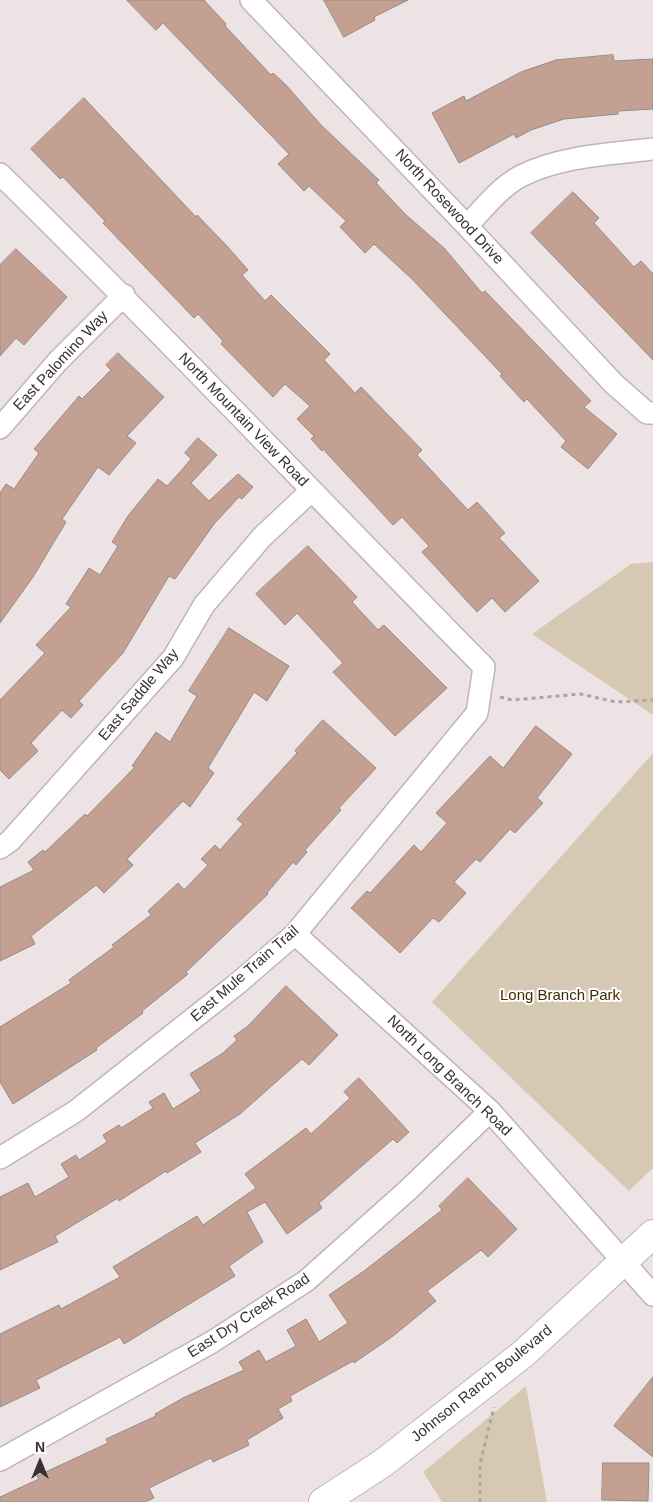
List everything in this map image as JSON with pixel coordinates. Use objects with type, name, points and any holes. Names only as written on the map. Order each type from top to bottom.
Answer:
[{"type":"street","name":"North Rosewood Drive","points":[[261,3],[614,384],[650,413]]},
{"type":"street","points":[[467,226],[498,193],[520,176],[554,163],[653,149]]},
{"type":"street","name":"North Mountain View Road","points":[[0,174],[124,295],[310,491],[484,667]]},
{"type":"street","name":"East Palomino Way","points":[[0,428],[58,361],[124,295]]},
{"type":"street","name":"East Saddle Way","points":[[0,848],[10,841],[86,758],[173,658],[204,605],[262,536],[310,491]]},
{"type":"street","name":"East Mule Train Trail","points":[[0,1158],[76,1111],[237,984],[295,934],[476,713],[484,667]]},
{"type":"street","name":"North Long Branch Road","points":[[295,934],[490,1111],[653,1295]]},
{"type":"street","name":"East Dry Creek Road","points":[[0,1460],[212,1342],[306,1281],[408,1190],[490,1111]]},
{"type":"street","name":"Johnson Ranch Boulevard","points":[[323,1502],[383,1463],[523,1354],[653,1234]]},
{"type":"path","points":[[480,694],[512,700],[581,694],[616,702],[653,700]]},
{"type":"path","points":[[480,1502],[480,1464],[496,1401]]},
{"type":"green space","points":[[653,562],[653,715],[532,634],[631,564]]},
{"type":"green space","name":"Long Branch Park","points":[[653,753],[653,1168],[629,1191],[432,1002]]},
{"type":"green space","points":[[526,1386],[547,1502],[442,1502],[423,1472]]},
{"type":"building","points":[[127,0],[204,0],[226,24],[225,26],[271,75],[273,73],[286,85],[321,125],[379,180],[376,183],[405,214],[444,248],[482,293],[485,291],[591,401],[584,407],[617,434],[588,469],[561,447],[566,441],[527,399],[524,402],[500,376],[502,374],[412,279],[374,244],[365,253],[340,227],[346,221],[309,186],[304,191],[278,164],[289,154],[163,23],[156,30]]},
{"type":"building","points":[[324,0],[408,0],[374,17],[375,20],[344,37]]},
{"type":"building","points":[[613,55],[614,61],[653,59],[653,109],[618,111],[618,114],[564,119],[531,130],[516,138],[514,134],[459,163],[432,113],[464,96],[466,101],[521,72],[556,60]]},
{"type":"building","points":[[84,98],[196,217],[197,215],[226,245],[248,270],[242,275],[265,301],[271,295],[330,354],[324,360],[355,393],[361,387],[422,450],[417,455],[468,510],[477,502],[505,533],[499,538],[539,581],[505,612],[492,598],[477,612],[422,552],[429,546],[402,517],[393,525],[323,449],[322,451],[311,439],[314,436],[297,419],[310,406],[285,384],[273,397],[221,344],[223,341],[198,314],[194,318],[103,223],[105,221],[63,177],[60,179],[31,149]]},
{"type":"building","points":[[573,192],[599,218],[594,223],[634,267],[641,261],[653,274],[653,360],[531,233]]},
{"type":"building","points":[[16,249],[67,297],[24,345],[16,338],[0,356],[0,265]]},
{"type":"building","points":[[118,353],[164,397],[127,436],[136,443],[109,475],[98,467],[62,519],[66,522],[33,577],[0,623],[0,493],[6,484],[14,489],[39,453],[34,449],[79,396],[82,399],[111,370],[106,365]]},
{"type":"building","points":[[198,438],[217,455],[191,483],[209,501],[238,474],[253,487],[242,499],[239,497],[214,524],[175,579],[169,576],[123,653],[79,701],[83,705],[71,718],[62,710],[31,743],[38,751],[9,779],[0,770],[0,700],[45,653],[36,645],[71,607],[66,604],[89,568],[100,575],[118,546],[112,542],[128,516],[158,479],[167,486],[180,472],[191,459],[185,453]]},
{"type":"building","points":[[308,546],[357,597],[352,602],[378,630],[384,625],[447,688],[395,736],[333,672],[343,663],[297,613],[285,625],[256,594]]},
{"type":"building","points":[[229,628],[289,666],[267,701],[254,692],[208,768],[214,773],[190,807],[183,801],[127,859],[133,865],[104,893],[96,885],[31,936],[35,944],[0,961],[0,887],[34,870],[28,862],[43,850],[45,852],[85,814],[87,816],[135,767],[132,766],[156,732],[170,742],[197,696],[189,691]]},
{"type":"building","points":[[323,720],[376,768],[339,808],[341,810],[305,850],[307,852],[296,865],[293,862],[268,894],[186,972],[188,974],[142,1011],[143,1013],[96,1048],[97,1050],[13,1104],[0,1082],[0,1027],[71,983],[69,980],[114,947],[112,945],[151,915],[148,911],[178,883],[184,890],[208,865],[201,859],[215,845],[220,850],[243,824],[237,819],[297,753],[295,751]]},
{"type":"building","points":[[536,726],[572,754],[537,798],[543,803],[515,833],[510,829],[480,862],[476,859],[454,882],[466,893],[439,922],[433,918],[400,953],[351,908],[367,891],[370,893],[414,845],[421,852],[447,823],[436,813],[490,756],[503,768]]},
{"type":"building","points":[[286,986],[338,1035],[309,1065],[302,1059],[240,1114],[195,1143],[201,1152],[167,1173],[166,1171],[119,1201],[118,1198],[55,1236],[58,1242],[0,1270],[0,1197],[28,1183],[35,1197],[69,1177],[61,1164],[76,1155],[79,1160],[107,1142],[103,1135],[119,1125],[121,1128],[153,1108],[149,1102],[164,1093],[173,1109],[201,1091],[190,1074],[223,1053],[237,1040],[234,1036],[248,1026]]},
{"type":"building","points":[[359,1078],[409,1132],[397,1143],[393,1139],[319,1203],[322,1208],[287,1234],[265,1202],[247,1212],[263,1242],[229,1266],[235,1276],[124,1344],[120,1337],[36,1380],[40,1388],[0,1407],[0,1334],[59,1305],[61,1309],[120,1277],[113,1267],[197,1216],[203,1225],[256,1188],[245,1174],[306,1128],[311,1134],[350,1098],[344,1092]]},
{"type":"building","points":[[468,1178],[517,1229],[488,1257],[481,1250],[427,1291],[436,1301],[393,1336],[354,1363],[353,1361],[290,1396],[292,1401],[278,1409],[283,1418],[247,1440],[249,1445],[213,1462],[211,1458],[149,1488],[154,1498],[145,1502],[0,1502],[0,1497],[39,1479],[37,1476],[108,1443],[106,1439],[156,1416],[155,1414],[183,1398],[244,1370],[239,1362],[259,1350],[266,1362],[296,1346],[287,1330],[306,1319],[319,1342],[348,1323],[329,1295],[364,1271],[442,1210],[439,1206]]},
{"type":"building","points":[[653,1377],[653,1457],[614,1426]]},
{"type":"building","points":[[603,1463],[649,1463],[648,1501],[602,1500]]}]
